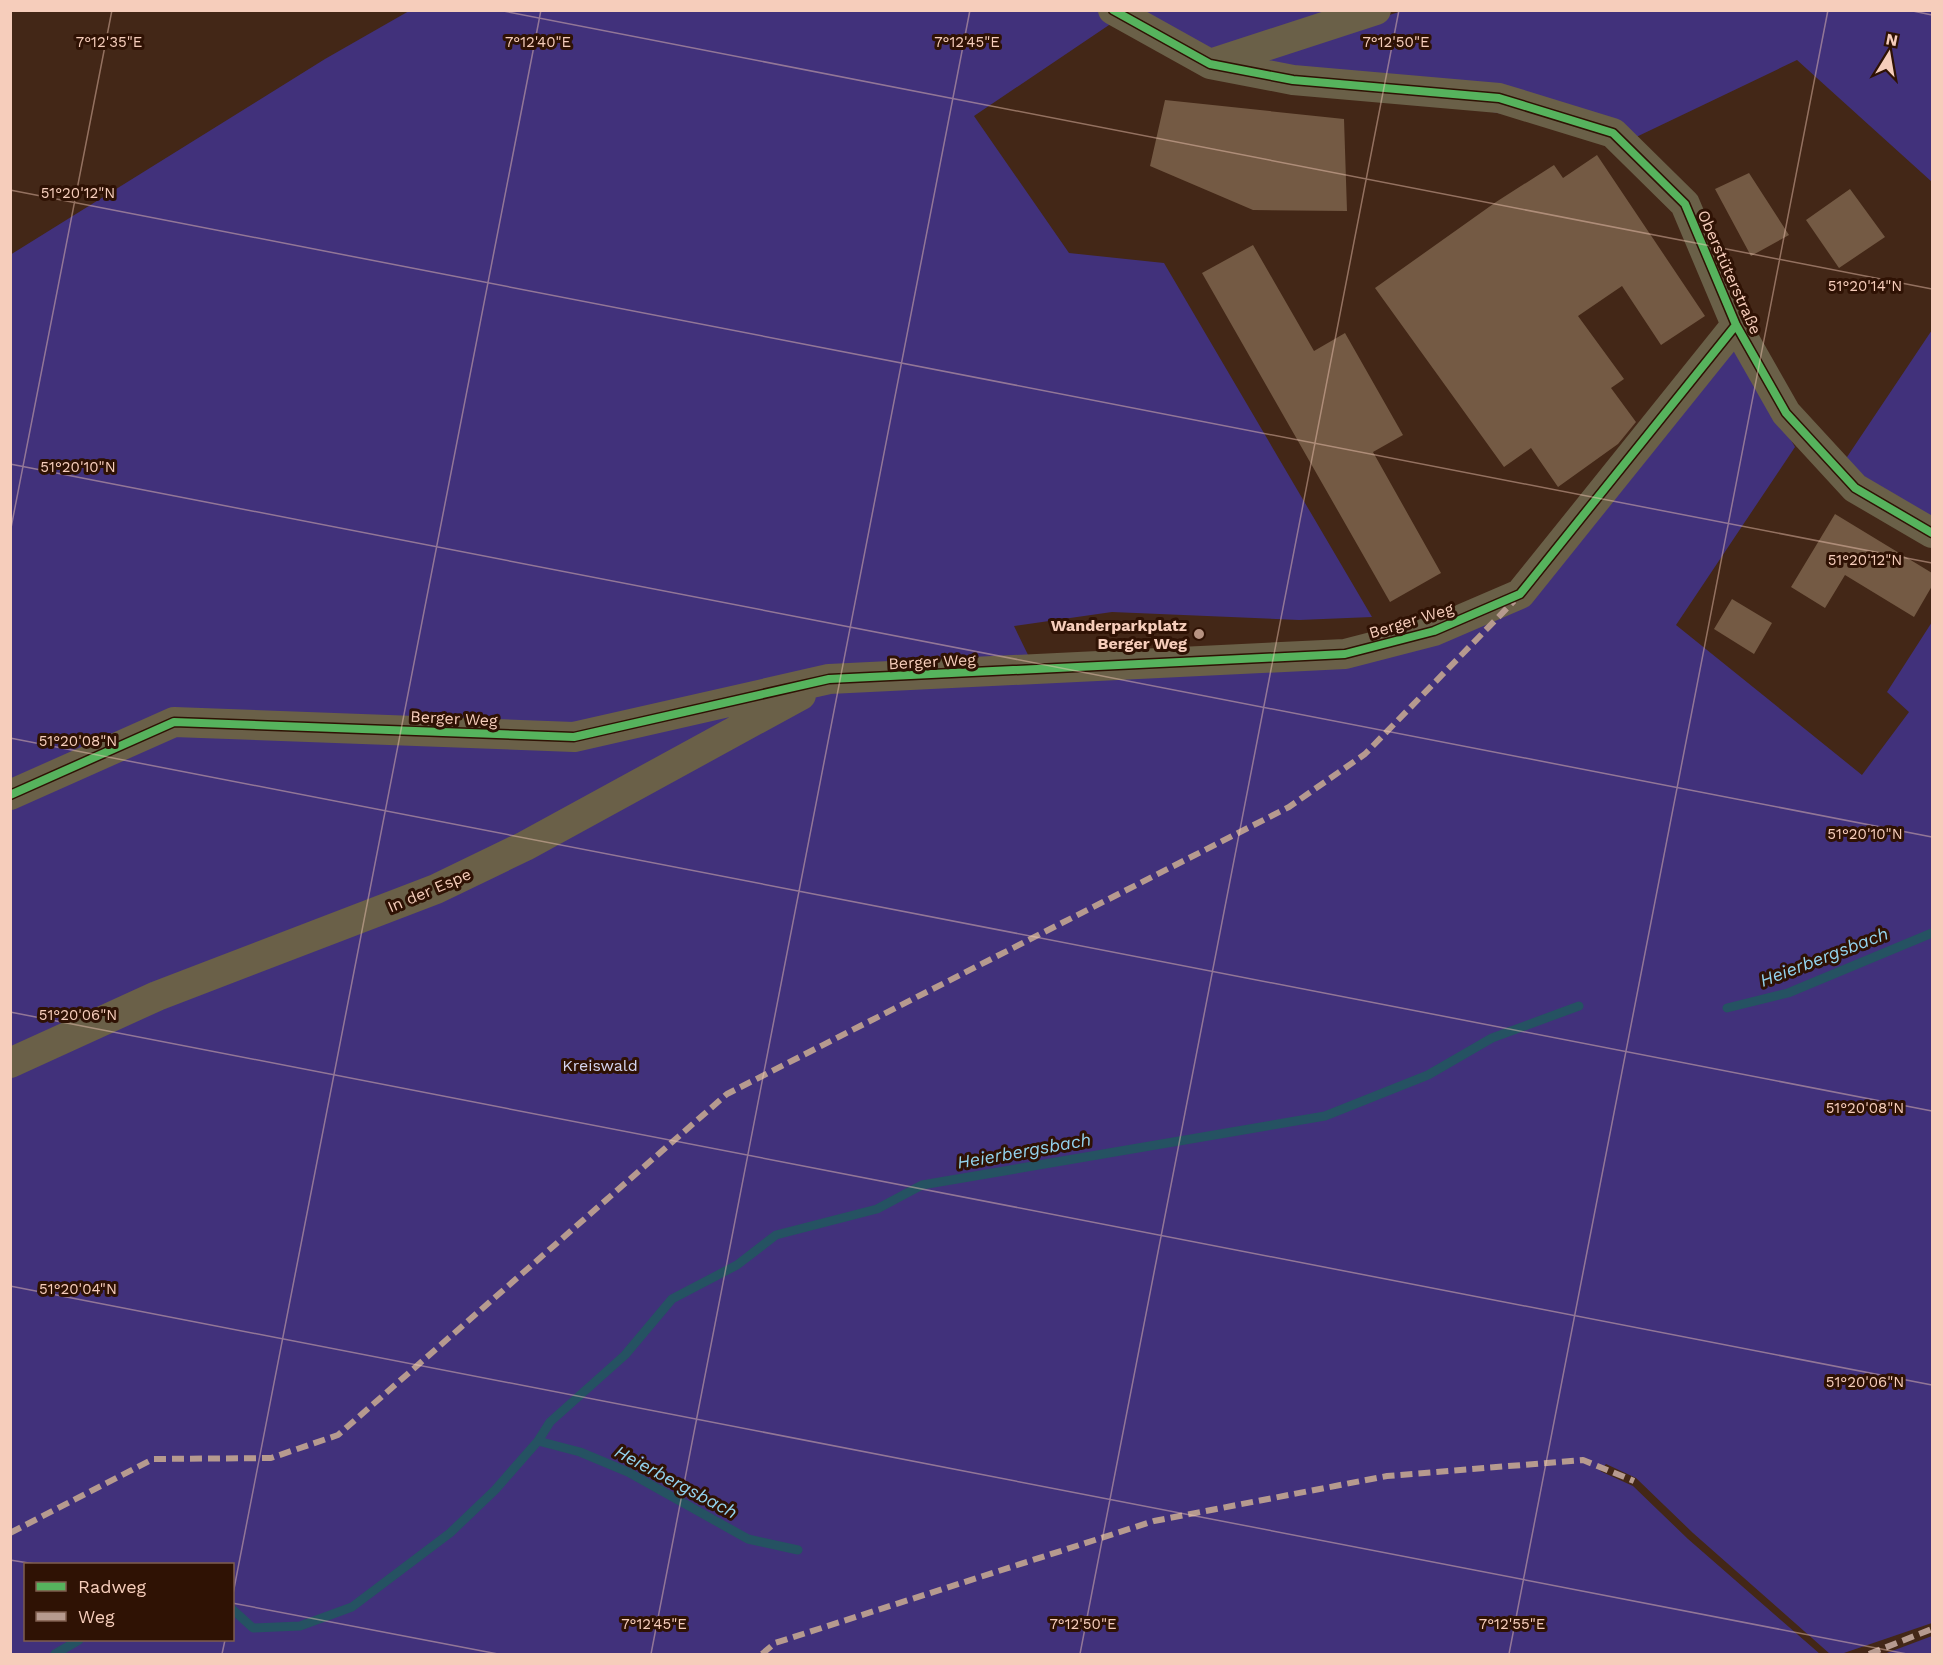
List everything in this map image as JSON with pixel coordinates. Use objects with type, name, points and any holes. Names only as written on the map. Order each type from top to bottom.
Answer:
[{"type":"street","name":"Oberstüterstraße","points":[[1113,10],[1210,64],[1293,80],[1499,98],[1613,133],[1685,204],[1736,325],[1786,413],[1855,488],[1932,533]]},
{"type":"street","points":[[1210,64],[1376,10]]},
{"type":"street","name":"Berger Weg","points":[[10,795],[174,722],[574,737],[830,679],[1345,654],[1434,631],[1520,594],[1736,325]]},
{"type":"street","name":"In der Espe","points":[[10,1063],[157,996],[436,889],[588,813],[830,679]]},
{"type":"green space","name":"Kreiswald","points":[[409,11],[1100,11],[1112,23],[974,116],[1069,253],[1164,263],[1372,617],[1299,620],[1112,612],[1014,626],[1029,657],[1350,660],[1526,600],[1732,341],[1795,447],[1676,625],[1862,775],[1909,712],[1887,692],[1932,622],[1932,1623],[1841,1654],[1830,1654],[1693,1533],[1636,1478],[1606,1464],[1600,1471],[1633,1486],[1688,1539],[1820,1654],[11,1654],[10,255],[325,59]]},
{"type":"green space","points":[[1139,11],[1355,11],[1214,52]]},
{"type":"green space","points":[[1402,11],[1932,11],[1932,182],[1797,60],[1632,139],[1239,63]]},
{"type":"green space","points":[[1932,330],[1932,520],[1843,463]]},
{"type":"green space","points":[[1932,1636],[1932,1654],[1884,1654]]},
{"type":"building","points":[[1165,100],[1344,119],[1347,211],[1253,210],[1150,166]]},
{"type":"building","points":[[1597,155],[1705,316],[1661,345],[1622,286],[1578,316],[1624,379],[1611,388],[1636,422],[1618,444],[1558,487],[1531,448],[1504,467],[1375,288],[1496,202],[1554,165],[1563,178]]},
{"type":"building","points":[[1749,173],[1789,235],[1751,256],[1715,189]]},
{"type":"building","points":[[1850,189],[1885,237],[1839,268],[1806,220]]},
{"type":"building","points":[[1253,245],[1314,351],[1345,333],[1403,435],[1373,452],[1441,573],[1390,602],[1202,273]]},
{"type":"building","points":[[1835,514],[1932,573],[1932,586],[1914,617],[1845,575],[1825,608],[1791,587]]},
{"type":"building","points":[[1732,599],[1772,623],[1754,654],[1714,629]]},
{"type":"waterway","name":"Heierbergsbach","points":[[1727,1008],[1788,993],[1932,933]]},
{"type":"waterway","name":"Heierbergsbach","points":[[234,1611],[253,1628],[300,1626],[352,1607],[450,1533],[495,1490],[538,1441],[550,1422],[625,1355],[672,1299],[737,1265],[776,1235],[877,1209],[922,1185],[1325,1116],[1428,1075],[1492,1038],[1579,1006]]},
{"type":"waterway","name":"Heierbergsbach","points":[[538,1441],[580,1452],[628,1472],[748,1539],[798,1550]]},
{"type":"waterway","name":"Heierbergsbach","points":[[55,1654],[77,1641]]},
{"type":"marked path","points":[[10,1533],[153,1459],[271,1458],[338,1435],[727,1094],[1289,807],[1365,754],[1514,601]]},
{"type":"marked path","points":[[762,1654],[775,1643],[1154,1521],[1387,1476],[1583,1460],[1634,1481]]},
{"type":"marked path","points":[[1869,1654],[1932,1629]]},
{"type":"cycle path","points":[[1113,10],[1210,64],[1293,80],[1499,98],[1613,133],[1685,204],[1736,325],[1786,413],[1855,488],[1932,533]]},
{"type":"cycle path","points":[[10,795],[174,722],[574,737],[829,679],[1345,654],[1434,631],[1520,594],[1736,325]]},
{"type":"place","name":"Wanderparkplatz Berger Weg","points":[[1199,634]]}]
